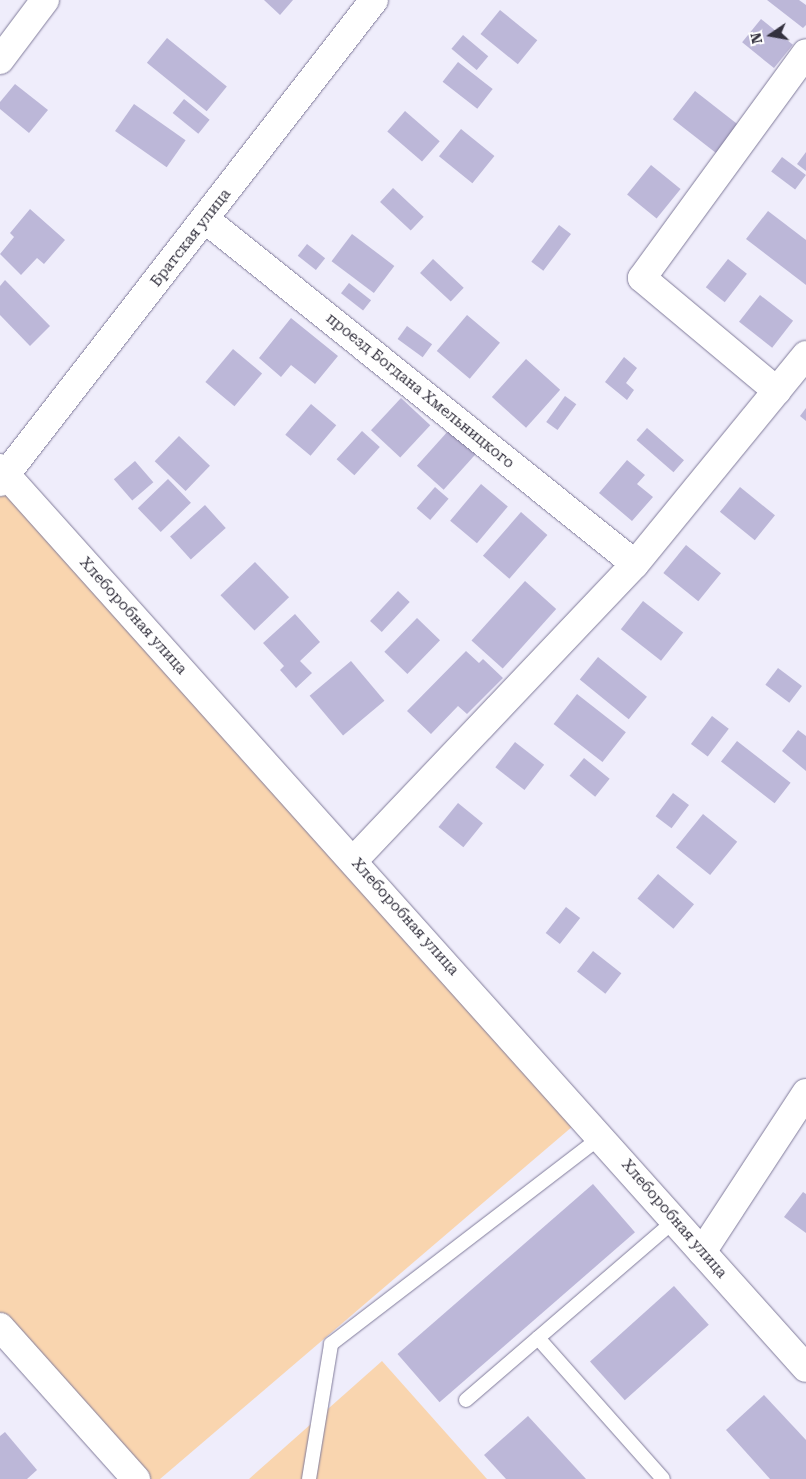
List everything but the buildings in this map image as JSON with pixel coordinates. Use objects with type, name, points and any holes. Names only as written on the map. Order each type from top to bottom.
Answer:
[{"type":"street","points":[[0,60],[45,0]]},
{"type":"street","name":"Братская улица","points":[[2,476],[205,219],[374,0]]},
{"type":"street","points":[[777,391],[642,278],[806,53]]},
{"type":"street","name":"проезд Богдана Хмельницкого","points":[[205,219],[635,564]]},
{"type":"street","points":[[354,860],[635,564],[806,355]]},
{"type":"street","name":"Хлеборобная улица","points":[[2,476],[354,860],[806,1368]]},
{"type":"street","points":[[702,1252],[806,1093]]},
{"type":"street","points":[[0,1327],[136,1479]]},
{"type":"lane","points":[[309,1479],[331,1344],[601,1137]]},
{"type":"lane","points":[[466,1400],[675,1220]]},
{"type":"lane","points":[[538,1338],[662,1479]]},
{"type":"shaded area","points":[[6,491],[573,1126],[160,1479],[151,1479],[0,1313],[0,496]]},
{"type":"shaded area","points":[[382,1361],[487,1479],[249,1479]]}]
